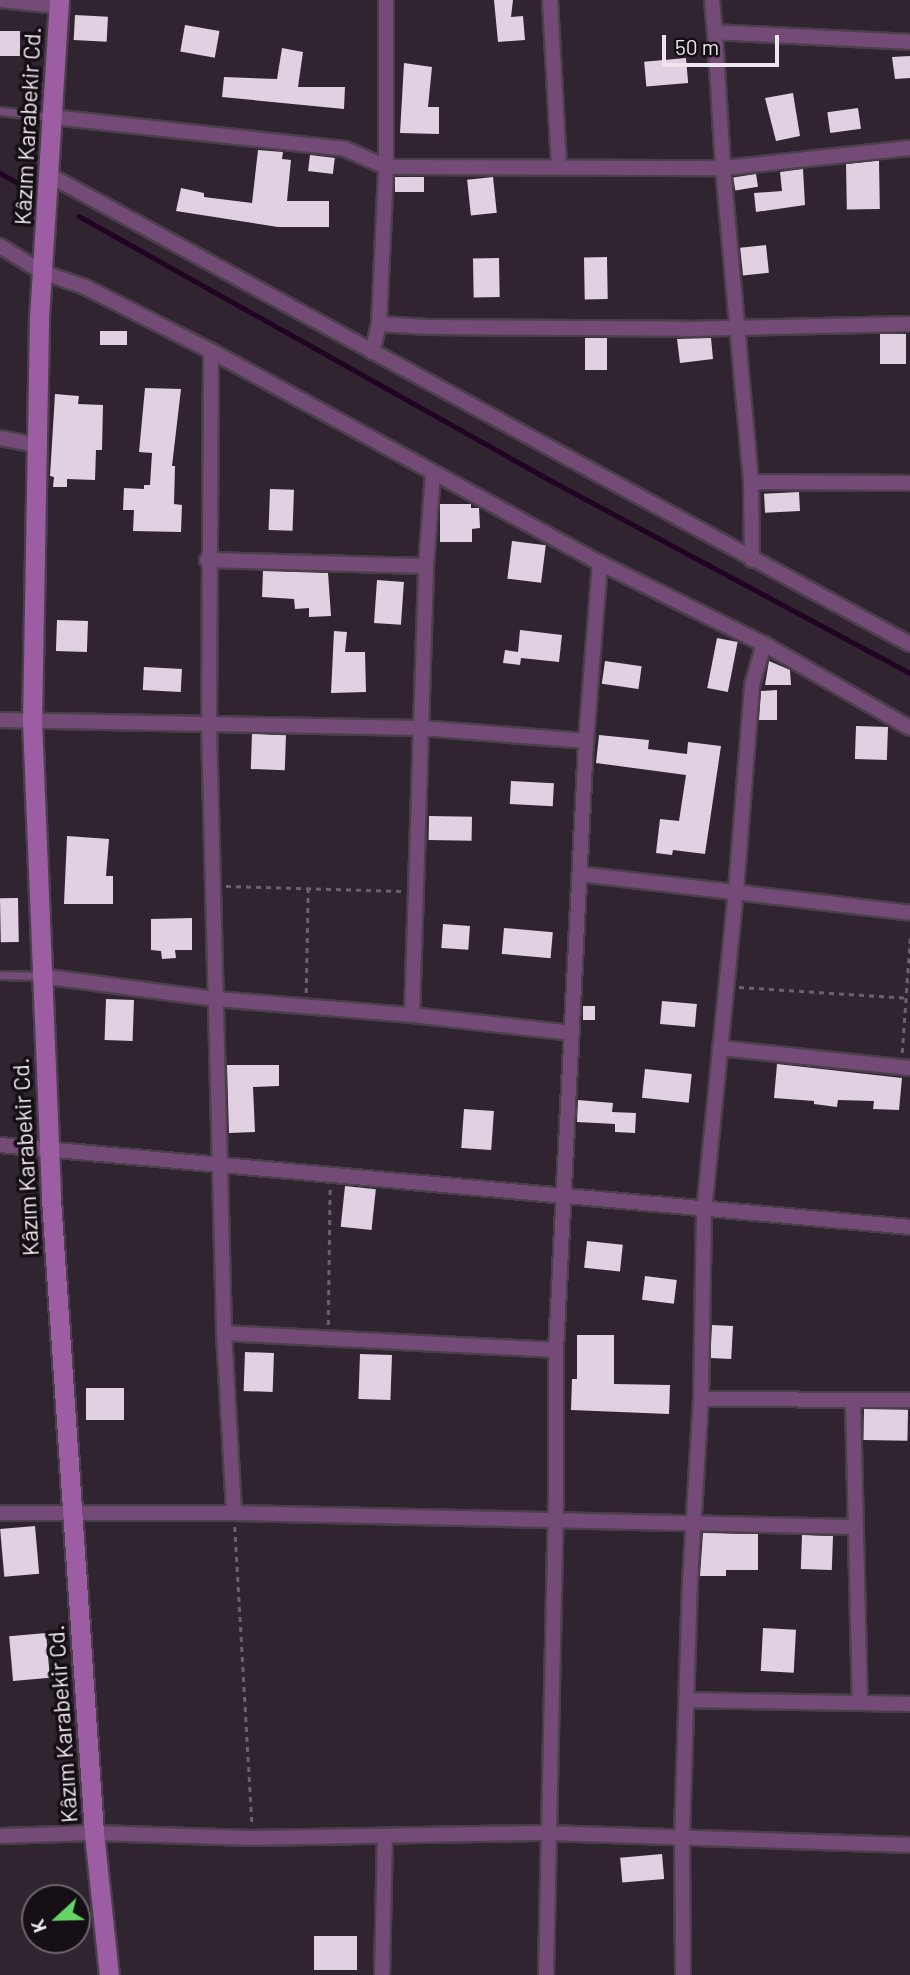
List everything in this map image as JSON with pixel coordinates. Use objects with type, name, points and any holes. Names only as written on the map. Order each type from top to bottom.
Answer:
[{"type":"street","points":[[0,0],[59,3]]},
{"type":"street","points":[[372,352],[379,324],[386,166],[386,0]]},
{"type":"street","points":[[550,0],[559,165]]},
{"type":"street","points":[[712,0],[723,168],[751,482],[752,560]]},
{"type":"street","name":"Kâzım Karabekir Cd.","points":[[59,3],[42,272],[35,446],[32,721],[48,1148],[94,1833],[109,1975]]},
{"type":"street","points":[[715,32],[910,42]]},
{"type":"street","points":[[52,117],[345,149],[386,166],[723,168],[910,148]]},
{"type":"street","points":[[49,175],[910,644]]},
{"type":"street","points":[[0,246],[42,272],[85,287],[211,351],[600,562],[764,644],[910,728]]},
{"type":"street","points":[[379,324],[428,327],[910,324]]},
{"type":"street","points":[[211,351],[209,726],[224,1333],[234,1513]]},
{"type":"street","points":[[0,438],[35,446]]},
{"type":"street","points":[[412,1015],[426,566],[433,473]]},
{"type":"street","points":[[751,482],[910,483]]},
{"type":"street","points":[[208,559],[426,566]]},
{"type":"street","points":[[546,1975],[556,1350],[566,1196],[586,741],[600,562]]},
{"type":"street","points":[[683,1975],[682,1836],[690,1581],[701,1399],[704,1211],[736,890],[752,685],[764,644]]},
{"type":"street","points":[[0,720],[421,728],[586,741]]},
{"type":"street","points":[[580,874],[736,890],[910,913]]},
{"type":"street","points":[[41,976],[216,999],[412,1015],[572,1033]]},
{"type":"street","points":[[720,1048],[906,1068]]},
{"type":"street","points":[[0,1145],[220,1163],[704,1211],[910,1227]]},
{"type":"street","points":[[224,1333],[556,1350]]},
{"type":"street","points":[[701,1399],[910,1400]]},
{"type":"street","points":[[853,1401],[860,1702]]},
{"type":"street","points":[[0,1513],[234,1513],[854,1527]]},
{"type":"street","points":[[688,1700],[910,1704]]},
{"type":"street","points":[[0,1836],[94,1833],[253,1838],[547,1833],[910,1845]]},
{"type":"street","points":[[382,1975],[385,1836]]},
{"type":"lane","points":[[0,111],[52,117]]},
{"type":"lane","points":[[0,975],[41,976]]},
{"type":"path","points":[[213,885],[415,891]]},
{"type":"path","points":[[305,1007],[308,888]]},
{"type":"path","points":[[906,1068],[906,998],[910,938]]},
{"type":"path","points":[[726,986],[906,998]]},
{"type":"path","points":[[328,1338],[331,1175]]},
{"type":"path","points":[[234,1513],[253,1838]]},
{"type":"building","points":[[494,0],[513,0],[511,17],[523,16],[525,40],[498,42]]},
{"type":"building","points":[[75,15],[108,17],[107,42],[74,40]]},
{"type":"building","points":[[185,25],[219,31],[215,58],[180,52]]},
{"type":"building","points":[[0,31],[20,31],[20,56],[0,56]]},
{"type":"building","points":[[282,48],[303,52],[298,87],[345,87],[344,109],[222,97],[224,77],[277,79]]},
{"type":"building","points":[[910,56],[910,78],[895,79],[892,57]]},
{"type":"building","points":[[686,58],[688,83],[646,87],[644,62]]},
{"type":"building","points":[[404,63],[432,67],[428,107],[439,107],[439,134],[400,133]]},
{"type":"building","points":[[793,93],[800,136],[776,141],[765,98]]},
{"type":"building","points":[[858,108],[861,129],[830,133],[827,112]]},
{"type":"building","points":[[258,150],[283,152],[282,159],[291,160],[287,201],[329,201],[329,227],[278,227],[176,211],[181,188],[204,193],[204,197],[252,203]]},
{"type":"building","points":[[310,155],[335,158],[333,174],[308,171]]},
{"type":"building","points":[[879,161],[880,209],[847,210],[846,162]]},
{"type":"building","points":[[803,169],[805,205],[756,212],[754,193],[782,191],[780,172]]},
{"type":"building","points":[[756,174],[758,187],[735,190],[733,178]]},
{"type":"building","points":[[395,177],[424,177],[424,192],[395,192]]},
{"type":"building","points":[[493,177],[497,213],[471,216],[467,180]]},
{"type":"building","points":[[766,245],[769,273],[743,276],[740,248]]},
{"type":"building","points":[[584,257],[607,257],[608,299],[585,299]]},
{"type":"building","points":[[473,258],[499,258],[500,297],[474,297]]},
{"type":"building","points":[[100,331],[127,331],[127,345],[100,345]]},
{"type":"building","points":[[880,334],[906,334],[906,364],[880,364]]},
{"type":"building","points":[[585,338],[607,338],[607,370],[585,370]]},
{"type":"building","points":[[711,338],[713,359],[680,363],[677,339]]},
{"type":"building","points":[[145,388],[181,389],[172,466],[175,466],[174,504],[182,505],[181,532],[133,531],[134,510],[123,510],[124,488],[144,489],[144,485],[150,485],[152,453],[139,452]]},
{"type":"building","points":[[55,394],[79,396],[78,404],[103,405],[102,450],[96,450],[95,480],[67,479],[67,487],[53,487],[54,477],[50,476]]},
{"type":"building","points":[[270,489],[294,490],[293,531],[269,530]]},
{"type":"building","points":[[799,492],[800,511],[765,513],[764,494]]},
{"type":"building","points":[[440,504],[471,504],[471,508],[479,508],[480,528],[472,529],[472,542],[440,542]]},
{"type":"building","points":[[512,541],[546,545],[541,583],[507,579]]},
{"type":"building","points":[[263,571],[328,573],[331,616],[309,617],[309,608],[295,609],[294,599],[262,597]]},
{"type":"building","points":[[377,580],[404,582],[401,625],[374,623]]},
{"type":"building","points":[[57,620],[88,621],[87,652],[56,651]]},
{"type":"building","points":[[520,630],[562,635],[559,662],[521,658],[520,665],[503,663],[505,650],[518,652]]},
{"type":"building","points":[[334,631],[347,632],[345,652],[365,652],[366,692],[331,693]]},
{"type":"building","points":[[717,638],[738,642],[728,692],[707,688]]},
{"type":"building","points":[[605,661],[642,666],[638,689],[602,684]]},
{"type":"building","points":[[769,661],[790,670],[791,685],[765,685]]},
{"type":"building","points":[[144,667],[182,669],[181,692],[143,690]]},
{"type":"building","points":[[777,690],[777,720],[759,720],[761,691]]},
{"type":"building","points":[[856,726],[888,727],[887,760],[855,759]]},
{"type":"building","points":[[252,734],[286,735],[285,770],[251,769]]},
{"type":"building","points":[[599,735],[649,740],[648,749],[687,754],[688,742],[721,746],[705,854],[673,850],[672,855],[656,853],[660,819],[679,821],[686,775],[596,763]]},
{"type":"building","points":[[511,781],[554,783],[553,806],[510,804]]},
{"type":"building","points":[[429,816],[472,817],[472,841],[429,840]]},
{"type":"building","points":[[67,836],[109,839],[106,876],[113,876],[113,904],[64,904]]},
{"type":"building","points":[[0,898],[18,898],[19,942],[1,942]]},
{"type":"building","points":[[192,918],[192,950],[175,950],[176,958],[162,959],[161,951],[151,950],[151,919]]},
{"type":"building","points":[[443,924],[470,926],[468,950],[441,948]]},
{"type":"building","points":[[504,928],[553,932],[551,958],[502,954]]},
{"type":"building","points":[[106,999],[134,1000],[133,1041],[105,1040]]},
{"type":"building","points":[[662,1001],[697,1004],[695,1027],[660,1024]]},
{"type":"building","points":[[583,1006],[595,1006],[595,1020],[583,1020]]},
{"type":"building","points":[[777,1064],[902,1078],[899,1110],[873,1109],[874,1101],[838,1100],[837,1107],[814,1104],[814,1101],[774,1098]]},
{"type":"building","points":[[227,1065],[279,1065],[279,1086],[253,1087],[255,1132],[229,1133]]},
{"type":"building","points":[[645,1069],[692,1074],[689,1103],[642,1098]]},
{"type":"building","points":[[578,1100],[613,1103],[612,1112],[636,1113],[635,1133],[615,1132],[615,1124],[577,1122]]},
{"type":"building","points":[[464,1109],[494,1111],[491,1150],[461,1148]]},
{"type":"building","points":[[345,1186],[376,1189],[372,1230],[341,1227]]},
{"type":"building","points":[[587,1241],[623,1245],[620,1272],[584,1268]]},
{"type":"building","points":[[645,1276],[677,1280],[674,1304],[642,1300]]},
{"type":"building","points":[[712,1325],[733,1326],[731,1359],[710,1358]]},
{"type":"building","points":[[577,1335],[614,1335],[614,1384],[670,1385],[669,1414],[571,1410],[572,1379],[577,1379]]},
{"type":"building","points":[[245,1352],[274,1353],[273,1392],[244,1391]]},
{"type":"building","points":[[360,1354],[392,1355],[390,1400],[358,1399]]},
{"type":"building","points":[[86,1388],[124,1388],[124,1420],[86,1420]]},
{"type":"building","points":[[864,1409],[908,1410],[907,1441],[863,1440]]},
{"type":"building","points":[[35,1526],[39,1574],[4,1577],[0,1529]]},
{"type":"building","points":[[703,1533],[758,1534],[758,1570],[726,1570],[726,1576],[700,1576]]},
{"type":"building","points":[[802,1535],[833,1536],[832,1570],[801,1569]]},
{"type":"building","points":[[763,1628],[796,1630],[794,1673],[761,1671]]},
{"type":"building","points":[[46,1633],[50,1678],[13,1681],[9,1636]]},
{"type":"building","points":[[662,1854],[664,1879],[622,1883],[620,1858]]},
{"type":"building","points":[[314,1936],[357,1936],[357,1970],[314,1970]]},
{"type":"waterway","points":[[0,173],[27,188]]},
{"type":"waterway","points":[[79,216],[550,480],[910,673]]}]
